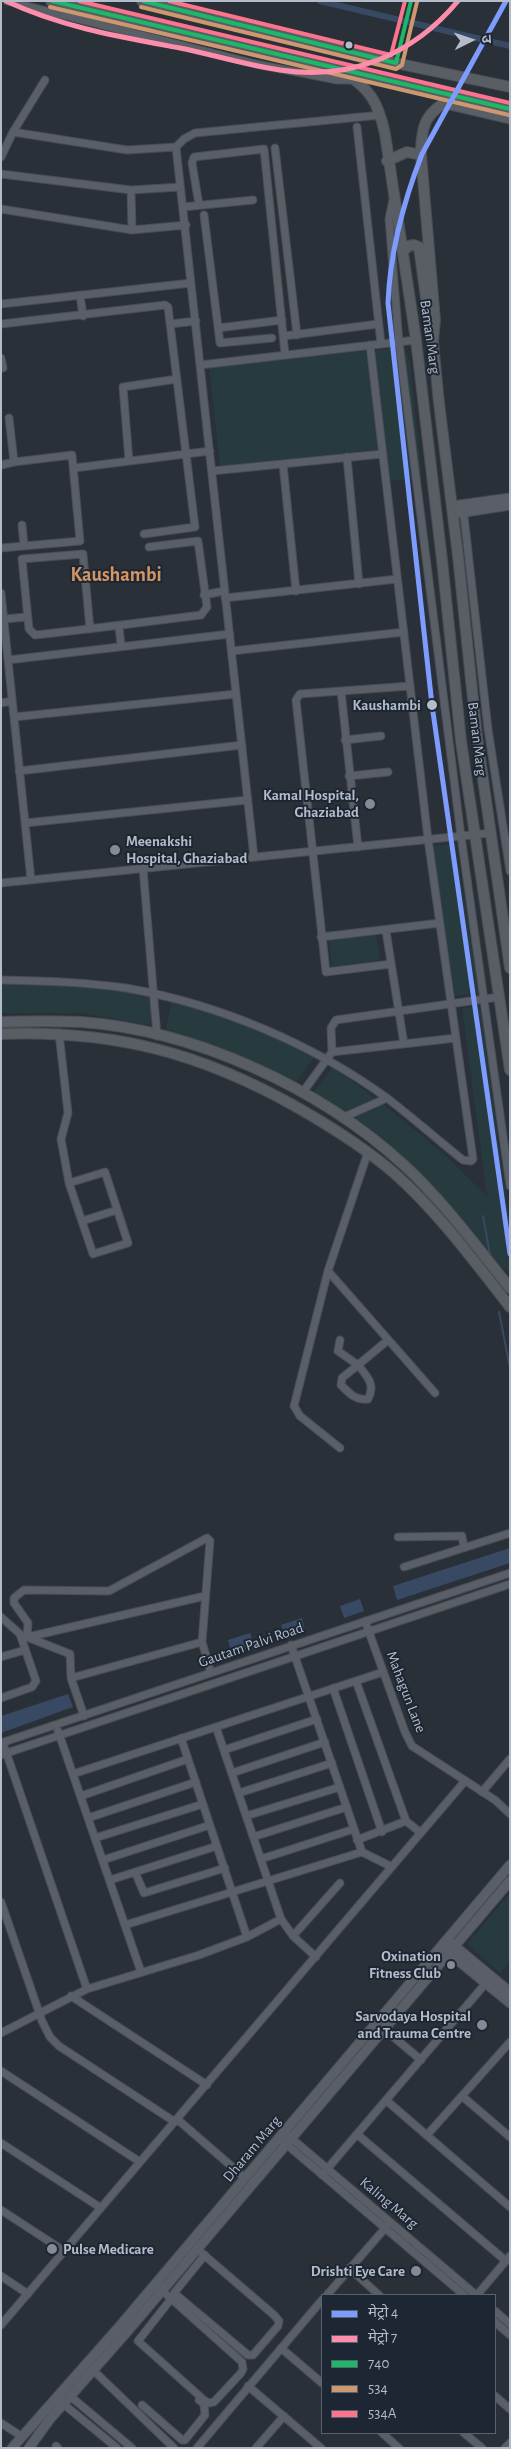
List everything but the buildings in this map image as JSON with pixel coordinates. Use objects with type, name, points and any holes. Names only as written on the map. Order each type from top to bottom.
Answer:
[{"type":"main road","points":[[51,1],[510,109]]},
{"type":"main road","points":[[142,1],[400,64],[507,84]]},
{"type":"main road","name":"Baman Marg","points":[[342,71],[356,80],[372,97],[381,116],[416,340],[461,741],[499,997],[506,1022],[510,1070]]},
{"type":"main road","name":"Baman Marg","points":[[454,97],[442,104],[425,121],[421,137],[435,320],[433,342],[458,509],[465,620],[477,738],[510,968]]},
{"type":"main road","points":[[388,161],[407,152],[421,155]]},
{"type":"main road","points":[[403,252],[405,248],[414,245],[421,251],[433,342]]},
{"type":"main road","points":[[449,622],[465,620]]},
{"type":"main road","points":[[450,639],[467,637]]},
{"type":"main road","points":[[1,1022],[82,1022],[157,1036],[234,1059],[303,1092],[342,1118],[403,1165],[455,1219],[510,1288]]},
{"type":"main road","points":[[1,1034],[59,1033],[124,1041],[180,1054],[244,1079],[322,1122],[368,1152],[394,1174],[459,1243],[510,1307]]},
{"type":"main road","points":[[244,1079],[249,1066]]},
{"type":"main road","points":[[498,1274],[510,1277]]},
{"type":"street","points":[[7,1],[256,64],[337,80],[356,80]]},
{"type":"street","points":[[1,157],[13,132],[45,80]]},
{"type":"street","points":[[442,104],[510,120]]},
{"type":"street","points":[[13,132],[128,150],[176,147],[184,139],[195,133],[381,116]]},
{"type":"street","points":[[357,127],[381,344]]},
{"type":"street","points":[[176,147],[254,857]]},
{"type":"street","points":[[275,148],[297,335]]},
{"type":"street","points":[[199,205],[192,163],[197,155],[264,149],[285,354]]},
{"type":"street","points":[[265,164],[276,162]]},
{"type":"street","points":[[1,174],[131,190],[180,187]]},
{"type":"street","points":[[131,190],[132,230]]},
{"type":"street","points":[[394,195],[389,219],[399,342],[461,836],[510,1186]]},
{"type":"street","points":[[183,207],[253,200]]},
{"type":"street","points":[[1,210],[132,230],[186,226]]},
{"type":"street","points":[[204,215],[220,343],[272,338]]},
{"type":"street","points":[[1,304],[191,283]]},
{"type":"street","points":[[80,295],[83,316]]},
{"type":"street","points":[[1,324],[165,305],[169,310],[195,527],[144,534]]},
{"type":"street","points":[[218,328],[282,320]]},
{"type":"street","points":[[171,324],[196,321]]},
{"type":"street","points":[[284,336],[378,324]]},
{"type":"street","points":[[200,365],[416,340]]},
{"type":"street","points":[[1,980],[78,982],[154,994],[240,1020],[302,1047],[326,1060],[387,1098],[464,1160],[471,1161],[473,1156],[428,840],[370,345]]},
{"type":"street","points":[[1,358],[2,368]]},
{"type":"street","points":[[129,461],[123,387],[177,379]]},
{"type":"street","points":[[8,418],[14,462]]},
{"type":"street","points":[[74,468],[210,451]]},
{"type":"street","points":[[212,471],[382,454]]},
{"type":"street","points":[[1,465],[72,455],[80,541],[1,548]]},
{"type":"street","points":[[347,458],[359,584]]},
{"type":"street","points":[[283,464],[296,590]]},
{"type":"street","points":[[458,509],[510,498]]},
{"type":"street","points":[[458,509],[510,505]]},
{"type":"street","points":[[458,509],[488,729],[510,871]]},
{"type":"street","points":[[22,525],[24,546]]},
{"type":"street","points":[[90,629],[83,554],[22,559],[29,629],[35,635],[119,626],[201,616],[207,608],[198,541],[149,547]]},
{"type":"street","points":[[204,595],[296,590],[397,579]]},
{"type":"street","points":[[1,594],[31,880]]},
{"type":"street","points":[[4,619],[27,617]]},
{"type":"street","points":[[119,626],[121,646]]},
{"type":"street","points":[[232,651],[404,632]]},
{"type":"street","points":[[8,660],[230,634]]},
{"type":"street","points":[[391,964],[326,972],[296,698],[300,694],[410,686]]},
{"type":"street","points":[[341,691],[358,847]]},
{"type":"street","points":[[14,717],[236,694]]},
{"type":"street","points":[[1,703],[12,701]]},
{"type":"street","points":[[345,740],[381,736]]},
{"type":"street","points":[[20,771],[242,745]]},
{"type":"street","points":[[349,776],[388,772]]},
{"type":"street","points":[[25,824],[248,800]]},
{"type":"street","points":[[1,883],[490,833]]},
{"type":"street","points":[[143,868],[157,1036]]},
{"type":"street","points":[[321,937],[386,931],[440,923]]},
{"type":"street","points":[[386,931],[404,1044]]},
{"type":"street","points":[[303,1092],[332,1052],[331,1028],[336,1020],[499,997]]},
{"type":"street","points":[[59,1033],[68,1113],[61,1139],[69,1183],[93,1254],[128,1243],[106,1172],[69,1183]]},
{"type":"street","points":[[332,1052],[456,1038]]},
{"type":"street","points":[[342,1118],[387,1098]]},
{"type":"street","points":[[340,1448],[300,1416],[294,1406],[328,1272],[368,1152]]},
{"type":"street","points":[[82,1221],[117,1210]]},
{"type":"street","points":[[328,1272],[435,1393]]},
{"type":"street","points":[[340,1340],[337,1346],[338,1351],[358,1365],[371,1383],[372,1391],[368,1399],[363,1400],[352,1396],[341,1385],[342,1378],[358,1365],[388,1340]]},
{"type":"street","points":[[404,1567],[510,1533]]},
{"type":"street","points":[[398,1537],[462,1536],[464,1548]]},
{"type":"street","points":[[28,1637],[28,1623],[14,1603],[14,1598],[24,1590],[109,1591],[207,1538],[210,1541],[202,1642],[211,1673]]},
{"type":"street","name":"Gautam Palvi Road","points":[[2,1743],[510,1573]]},
{"type":"street","name":"Gautam Palvi Road","points":[[4,1754],[369,1633],[510,1584]]},
{"type":"street","points":[[28,1637],[206,1596]]},
{"type":"street","points":[[1,1698],[32,1687],[35,1684],[20,1634],[2,1619]]},
{"type":"street","name":"Mahagun Lane","points":[[365,1622],[412,1746],[482,1792],[510,1814]]},
{"type":"street","points":[[28,1637],[70,1654],[71,1678],[84,1716]]},
{"type":"street","points":[[71,1678],[202,1642]]},
{"type":"street","points":[[291,1645],[362,1852],[392,1868]]},
{"type":"street","points":[[1,1657],[25,1650]]},
{"type":"street","points":[[73,1774],[383,1672]]},
{"type":"street","points":[[356,1681],[406,1822],[421,1834]]},
{"type":"street","points":[[333,1688],[382,1832]]},
{"type":"street","points":[[224,1750],[317,1719]]},
{"type":"street","points":[[56,1725],[141,1972]]},
{"type":"street","points":[[216,1726],[280,1919],[293,1936],[316,1957]]},
{"type":"street","points":[[181,1738],[247,1937]]},
{"type":"street","points":[[232,1773],[325,1742]]},
{"type":"street","points":[[2,1743],[4,1754],[87,1989]]},
{"type":"street","points":[[81,1796],[188,1759]]},
{"type":"street","points":[[482,1792],[510,1759]]},
{"type":"street","points":[[239,1794],[332,1764]]},
{"type":"street","points":[[1,2325],[465,1781]]},
{"type":"street","points":[[88,1818],[196,1782]]},
{"type":"street","points":[[246,1816],[340,1787]]},
{"type":"street","points":[[95,1838],[203,1804]]},
{"type":"street","points":[[253,1837],[347,1807]]},
{"type":"street","points":[[358,1840],[406,1822]]},
{"type":"street","points":[[103,1860],[210,1825]]},
{"type":"street","points":[[260,1859],[354,1829]]},
{"type":"street","points":[[110,1880],[217,1846]]},
{"type":"street","points":[[125,1925],[362,1852]]},
{"type":"street","points":[[135,1872],[144,1893],[224,1868]]},
{"type":"street","name":"Dharam Marg","points":[[185,2257],[201,2252],[285,2138],[444,1943],[508,1871]]},
{"type":"street","name":"Dharam Marg","points":[[29,2448],[63,2399],[185,2257],[245,2178],[285,2138],[384,2029],[510,1881]]},
{"type":"street","points":[[293,1936],[340,1883]]},
{"type":"street","points":[[1,1902],[39,2014],[50,2037],[59,2046],[176,2121],[245,2178]]},
{"type":"street","points":[[1,2033],[87,1989],[199,1955],[247,1937],[280,1919]]},
{"type":"street","points":[[444,1943],[510,1992]]},
{"type":"street","points":[[452,1949],[486,1983],[510,2003]]},
{"type":"street","points":[[322,2175],[486,1983]]},
{"type":"street","points":[[71,1996],[207,2085]]},
{"type":"street","points":[[384,2029],[421,2060]]},
{"type":"street","points":[[427,2135],[510,2042]]},
{"type":"street","points":[[1,2070],[140,2162]]},
{"type":"street","points":[[462,2096],[510,2137]]},
{"type":"street","points":[[387,2101],[510,2207]]},
{"type":"street","points":[[358,2135],[508,2259],[477,2294]]},
{"type":"street","name":"Kaling Marg","points":[[285,2138],[327,2169],[463,2294]]},
{"type":"street","name":"Kaling Marg","points":[[285,2138],[322,2175],[475,2294]]},
{"type":"street","points":[[1,2143],[101,2208]]},
{"type":"street","points":[[1,2210],[64,2250]]},
{"type":"street","points":[[328,2294],[388,2225]]},
{"type":"street","points":[[201,2252],[279,2321],[278,2326],[253,2355],[248,2355],[174,2294],[201,2252]]},
{"type":"street","points":[[349,2268],[378,2294]]},
{"type":"street","points":[[1,2276],[28,2294]]},
{"type":"street","points":[[158,2288],[171,2299],[242,2362],[243,2369],[241,2373],[214,2402],[209,2403],[204,2400],[138,2341],[171,2299]]},
{"type":"street","points":[[197,2448],[321,2301]]},
{"type":"street","points":[[316,2308],[321,2313]]},
{"type":"street","points":[[496,2312],[510,2324]]},
{"type":"street","points":[[496,2323],[510,2334]]},
{"type":"street","points":[[123,2330],[204,2404],[206,2409],[205,2415],[185,2440],[182,2440],[142,2405]]},
{"type":"street","name":"Dharam Marg","points":[[12,2448],[21,2436],[93,2370],[123,2330]]},
{"type":"street","points":[[281,2348],[321,2382]]},
{"type":"street","points":[[93,2370],[174,2448]]},
{"type":"street","points":[[248,2386],[316,2446]]},
{"type":"street","points":[[496,2397],[510,2409]]},
{"type":"street","points":[[63,2399],[117,2448]]},
{"type":"street","points":[[63,2399],[132,2448]]},
{"type":"street","points":[[256,2448],[284,2416]]},
{"type":"street","points":[[1,2423],[21,2436]]},
{"type":"street","points":[[383,2434],[399,2448]]},
{"type":"street","points":[[465,2434],[482,2448]]},
{"type":"street","points":[[506,2448],[510,2443]]},
{"type":"green space","points":[[401,348],[406,352],[410,362],[422,478],[390,481],[375,353],[377,350]]},
{"type":"green space","points":[[364,351],[370,359],[381,449],[220,466],[209,366]]},
{"type":"green space","points":[[455,844],[479,993],[455,996],[432,846]]},
{"type":"green space","points":[[376,935],[380,960],[332,966],[329,944],[332,940]]},
{"type":"green space","points":[[1,981],[80,982],[152,994],[150,1025],[80,1013],[1,1013]]},
{"type":"green space","points":[[172,1000],[280,1038],[315,1056],[296,1082],[224,1049],[166,1029]]},
{"type":"green space","points":[[480,1006],[510,1226],[510,1271],[492,1258],[447,1201],[410,1164],[371,1131],[314,1092],[333,1067],[443,1153],[487,1196],[462,1008]]},
{"type":"green space","points":[[510,1893],[510,1961],[500,1973],[467,1944]]},
{"type":"water","points":[[510,1548],[510,1563],[397,1600],[393,1586]]},
{"type":"water","points":[[360,1599],[364,1611],[344,1618],[340,1606]]},
{"type":"water","points":[[302,1618],[305,1631],[285,1637],[281,1625]]},
{"type":"water","points":[[250,1633],[255,1647],[232,1655],[228,1640]]},
{"type":"water","points":[[68,1694],[73,1707],[1,1733],[1,1716]]},
{"type":"waterway","points":[[320,1],[510,46]]},
{"type":"waterway","points":[[483,1216],[490,1255]]},
{"type":"waterway","points":[[499,1312],[510,1368]]},
{"type":"metro line","name":"7","points":[[6,1],[48,18],[91,30],[280,70],[306,72],[331,71],[355,67],[378,60],[421,36],[458,1]]},
{"type":"metro line","name":"4","points":[[506,1],[422,154],[399,227],[391,265],[388,303],[432,705],[510,1254]]},
{"type":"transit line","name":"740","points":[[52,1],[510,109]]},
{"type":"transit line","name":"534A","points":[[79,1],[510,103]]},
{"type":"transit line","name":"740","points":[[143,1],[396,63],[411,1]]},
{"type":"transit line","name":"534A","points":[[169,1],[391,55],[405,1]]},
{"type":"transit line","name":"534","points":[[141,7],[396,69],[402,65],[417,2]]},
{"type":"transit line","name":"534","points":[[50,7],[509,115]]},
{"type":"place","name":"Kaushambi","points":[[432,705]]},
{"type":"place","name":"Kamal Hospital, Ghaziabad","points":[[370,804]]},
{"type":"place","name":"Meenakshi Hospital, Ghaziabad","points":[[115,850]]},
{"type":"place","name":"Oxination Fitness Club","points":[[451,1965]]},
{"type":"place","name":"Sarvodaya Hospital and Trauma Centre","points":[[482,2025]]},
{"type":"place","name":"Pulse Medicare","points":[[52,2249]]},
{"type":"place","name":"Drishti Eye Care","points":[[416,2271]]},
{"type":"district","name":"Kaushambi","points":[[116,575]]}]
